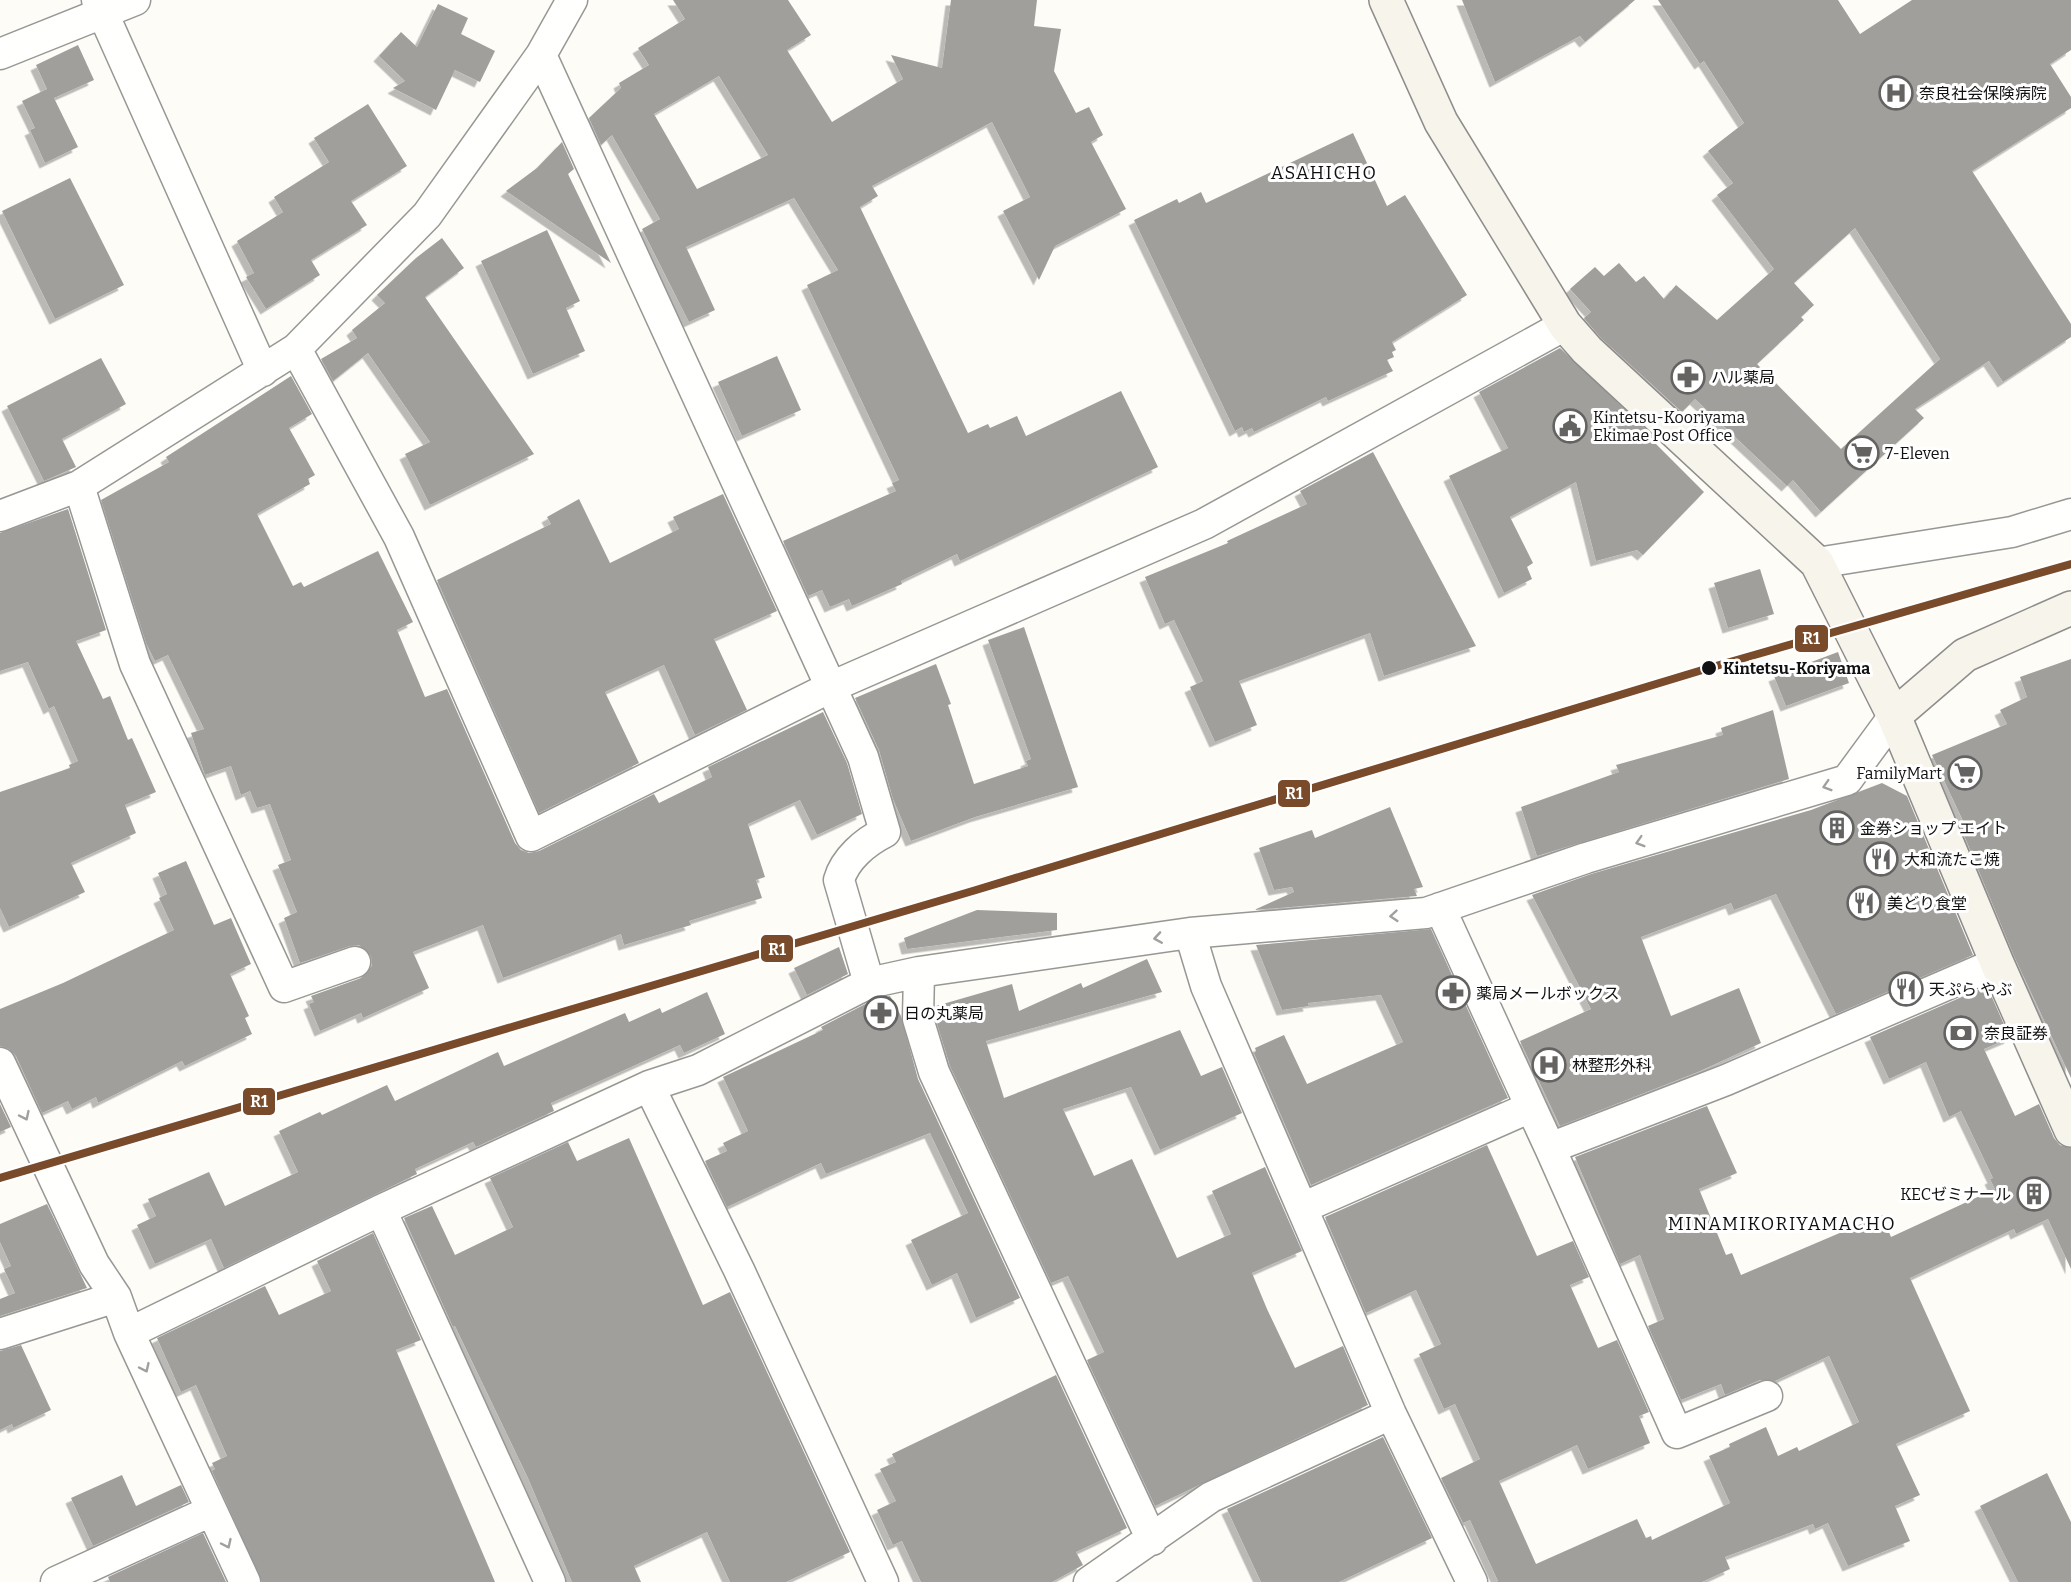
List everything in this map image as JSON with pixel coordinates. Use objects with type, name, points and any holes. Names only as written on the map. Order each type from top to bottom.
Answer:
[{"type":"main road","points":[[1386,0],[1440,122],[1565,326],[1587,350],[1817,563],[1894,716],[1997,963],[2071,1130]]},
{"type":"main road","points":[[1894,716],[1965,655],[2071,608]]},
{"type":"street","points":[[0,54],[99,6],[135,0]]},
{"type":"street","points":[[0,516],[79,486],[296,349],[427,215],[541,55],[572,0]]},
{"type":"street","points":[[99,6],[263,371]]},
{"type":"street","points":[[541,55],[833,686],[863,757],[885,832],[870,840],[843,868],[839,880],[869,983]]},
{"type":"street","points":[[296,349],[399,537],[531,836],[833,686],[1204,524],[1565,326]]},
{"type":"street","points":[[79,486],[135,664],[284,987],[355,962]]},
{"type":"street","points":[[1817,563],[2012,531],[2071,514]]},
{"type":"street","points":[[129,1333],[381,1210],[649,1086],[698,1070],[869,983],[919,972],[1190,933],[1426,913],[1586,858],[1847,780],[1894,716]]},
{"type":"street","points":[[1440,908],[1677,1433],[1767,1396]]},
{"type":"street","points":[[1190,933],[1206,986],[1391,1414],[1472,1582]]},
{"type":"street","points":[[1550,1148],[1726,1080],[1997,963]]},
{"type":"street","points":[[919,972],[918,1019],[934,1072],[1152,1540]]},
{"type":"street","points":[[0,1063],[94,1264],[116,1297],[129,1333],[245,1582]]},
{"type":"street","points":[[649,1086],[739,1270],[883,1582]]},
{"type":"street","points":[[1302,1208],[1531,1107]]},
{"type":"street","points":[[381,1210],[550,1582]]},
{"type":"street","points":[[0,1334],[116,1297]]},
{"type":"street","points":[[1089,1582],[1211,1497],[1391,1414]]},
{"type":"street","points":[[56,1582],[211,1511]]},
{"type":"building","points":[[673,0],[788,0],[811,35],[787,50],[832,122],[903,79],[891,55],[942,68],[951,0],[1037,0],[1034,26],[1061,29],[1054,71],[1076,113],[1089,107],[1103,135],[1091,142],[1126,209],[1055,246],[1039,280],[1003,211],[1030,197],[992,122],[872,186],[878,196],[860,207],[968,433],[988,424],[990,428],[1017,416],[1026,436],[1121,391],[1158,467],[960,561],[957,554],[901,581],[902,584],[852,606],[849,599],[830,607],[822,590],[808,596],[783,541],[896,491],[892,483],[899,480],[807,285],[838,270],[794,198],[686,247],[715,310],[689,322],[642,229],[660,219],[612,135],[601,145],[589,118],[621,88],[619,83],[649,65],[638,48],[685,19]],"holes":[[[719,76],[768,155],[697,189],[654,114]]]},
{"type":"building","points":[[1462,0],[1635,0],[1585,42],[1580,36],[1495,82]]},
{"type":"building","points":[[1658,0],[1838,0],[1860,34],[1912,0],[2071,0],[2071,50],[2050,64],[2071,97],[2071,108],[1972,171],[2071,324],[2071,337],[2003,382],[1989,361],[1915,409],[1924,418],[1821,512],[1793,480],[1787,486],[1695,399],[1682,412],[1600,337],[1584,318],[1591,312],[1570,289],[1595,267],[1604,276],[1619,263],[1636,282],[1644,276],[1664,299],[1676,285],[1717,320],[1774,269],[1717,195],[1733,183],[1708,151],[1744,123],[1704,61],[1700,64]],"holes":[[[1855,228],[1940,359],[1841,449],[1757,364],[1804,320],[1801,317],[1814,305],[1794,283]]]},
{"type":"building","points":[[438,4],[468,18],[461,34],[495,51],[480,82],[455,70],[436,110],[393,88],[405,81],[379,56],[401,32],[417,47]]},
{"type":"building","points":[[78,45],[94,80],[54,98],[78,147],[45,163],[30,130],[35,128],[22,101],[47,89],[36,65]]},
{"type":"building","points":[[368,104],[407,166],[351,201],[367,225],[311,260],[320,275],[266,309],[246,277],[254,273],[237,241],[283,212],[274,197],[329,162],[314,138]]},
{"type":"building","points":[[1353,133],[1387,206],[1405,195],[1467,295],[1392,342],[1396,350],[1392,352],[1394,357],[1387,360],[1393,371],[1328,401],[1326,397],[1254,432],[1252,428],[1244,432],[1242,427],[1235,431],[1134,220],[1177,199],[1179,203],[1201,192],[1206,203]]},
{"type":"building","points":[[562,142],[574,169],[568,174],[611,263],[506,191],[537,168]]},
{"type":"building","points":[[70,178],[124,285],[55,319],[2,211]]},
{"type":"building","points":[[547,230],[580,301],[566,308],[585,351],[533,374],[481,261]]},
{"type":"building","points":[[442,238],[464,268],[425,297],[534,454],[430,505],[405,454],[430,442],[368,353],[333,381],[321,359],[357,338],[352,330],[385,303],[377,295],[416,258]]},
{"type":"building","points":[[1560,348],[1655,438],[1653,441],[1704,492],[1643,555],[1637,550],[1596,561],[1576,482],[1510,517],[1533,563],[1527,567],[1532,579],[1504,593],[1449,476],[1508,448],[1479,392]]},
{"type":"building","points":[[777,356],[801,410],[742,436],[718,382]]},
{"type":"building","points":[[101,358],[126,404],[62,439],[76,467],[44,481],[7,406]]},
{"type":"building","points":[[291,376],[312,414],[289,428],[315,475],[308,479],[310,484],[257,514],[293,586],[301,582],[304,587],[378,551],[413,622],[397,630],[425,697],[447,689],[515,843],[521,850],[529,853],[539,851],[654,794],[659,803],[712,777],[708,767],[823,712],[847,763],[862,814],[817,835],[800,800],[748,824],[765,877],[756,880],[762,898],[689,921],[691,925],[624,945],[621,934],[503,978],[483,925],[413,952],[429,988],[363,1018],[361,1013],[320,1031],[309,1004],[314,1002],[311,996],[361,978],[372,966],[371,956],[359,945],[300,963],[284,918],[297,912],[278,865],[291,860],[270,804],[257,808],[250,791],[241,795],[231,766],[205,775],[191,733],[204,729],[168,655],[155,661],[146,643],[101,500],[169,462],[166,457]]},
{"type":"building","points":[[1373,452],[1476,646],[1384,676],[1370,633],[1239,681],[1257,725],[1215,742],[1190,687],[1203,681],[1174,620],[1165,624],[1145,577],[1228,543],[1227,541],[1307,504],[1300,491]]},
{"type":"building","points":[[723,494],[777,611],[714,639],[747,710],[695,735],[664,665],[605,692],[639,763],[539,813],[437,580],[551,524],[547,517],[579,499],[610,563],[679,529],[673,517]]},
{"type":"building","points":[[68,509],[106,630],[76,641],[103,699],[110,696],[128,740],[132,738],[156,792],[125,805],[136,833],[71,863],[85,892],[9,927],[0,908],[0,792],[70,768],[69,765],[78,761],[54,706],[49,709],[28,662],[0,671],[0,533]]},
{"type":"building","points":[[1760,569],[1774,614],[1728,628],[1714,583]]},
{"type":"building","points":[[1024,627],[1078,787],[975,817],[911,841],[893,799],[879,750],[855,698],[936,664],[951,704],[948,705],[974,784],[1028,766],[1026,761],[1031,759],[988,640]]},
{"type":"building","points":[[1838,652],[1849,683],[1786,706],[1774,676]]},
{"type":"building","points":[[2071,659],[2071,1078],[2014,956],[1959,823],[1966,827],[1932,755],[2007,724],[2000,710],[2027,697],[2020,677]]},
{"type":"building","points":[[1773,710],[1789,779],[1537,856],[1521,807],[1619,772],[1616,765],[1723,735],[1721,728]]},
{"type":"building","points":[[1882,783],[1907,796],[1973,955],[1836,1014],[1776,894],[1734,910],[1731,903],[1641,937],[1671,1016],[1739,988],[1761,1043],[1698,1072],[1560,1126],[1520,1041],[1591,1009],[1532,895],[1591,874],[1811,810]]},
{"type":"building","points":[[1390,807],[1423,887],[1414,889],[1417,896],[1254,910],[1294,892],[1292,887],[1274,890],[1259,848],[1312,830],[1315,838]]},
{"type":"building","points":[[186,861],[214,925],[231,918],[251,964],[230,974],[249,1016],[245,1018],[252,1034],[185,1066],[182,1061],[98,1103],[96,1097],[72,1109],[68,1101],[42,1113],[16,1056],[9,1049],[0,1046],[0,1009],[63,983],[174,930],[159,898],[167,894],[158,873]]},
{"type":"building","points":[[977,910],[1057,913],[1057,930],[907,949],[904,938]]},
{"type":"building","points":[[1431,929],[1508,1098],[1311,1185],[1254,1053],[1255,1048],[1284,1035],[1307,1084],[1403,1042],[1381,995],[1308,1003],[1309,1006],[1282,1010],[1256,945]]},
{"type":"building","points":[[839,947],[848,974],[807,995],[794,968]]},
{"type":"building","points":[[1147,959],[1162,992],[986,1041],[1004,1098],[1180,1030],[1201,1076],[1222,1067],[1242,1113],[1160,1150],[1131,1087],[1063,1109],[1094,1176],[1132,1159],[1177,1258],[1231,1234],[1212,1191],[1265,1167],[1302,1251],[1252,1273],[1267,1309],[1295,1368],[1343,1346],[1368,1405],[1155,1506],[1087,1360],[1104,1352],[1068,1276],[1051,1283],[950,1066],[935,1017],[936,1006],[1012,984],[1019,1011],[1081,983],[1083,988]]},
{"type":"building","points":[[1987,986],[2010,1038],[1984,1049],[2015,1116],[2039,1104],[2054,1138],[2060,1145],[2071,1148],[2071,1269],[2048,1219],[2016,1234],[2014,1229],[1910,1278],[1970,1411],[1896,1444],[1920,1495],[1895,1506],[1910,1541],[1848,1566],[1828,1523],[1815,1529],[1813,1524],[1725,1557],[1730,1569],[1702,1582],[1496,1582],[1498,1581],[1470,1520],[1463,1523],[1441,1478],[1480,1459],[1455,1404],[1444,1409],[1419,1354],[1441,1344],[1416,1290],[1366,1313],[1325,1217],[1487,1145],[1537,1256],[1573,1241],[1589,1277],[1570,1285],[1598,1348],[1617,1340],[1649,1412],[1639,1416],[1650,1443],[1588,1469],[1577,1445],[1499,1481],[1536,1564],[1637,1519],[1646,1538],[1651,1536],[1652,1540],[1730,1503],[1709,1456],[1730,1447],[1729,1444],[1766,1427],[1778,1456],[1797,1447],[1799,1451],[1859,1422],[1829,1356],[1775,1381],[1760,1380],[1725,1395],[1721,1384],[1681,1400],[1648,1326],[1664,1319],[1640,1255],[1620,1264],[1575,1157],[1707,1106],[1737,1173],[1699,1189],[1726,1255],[1732,1253],[1741,1275],[1882,1215],[1891,1237],[1995,1189],[1990,1179],[1993,1178],[1961,1111],[1949,1117],[1926,1062],[1889,1079],[1870,1037]]},
{"type":"building","points":[[707,992],[725,1034],[684,1053],[680,1045],[551,1103],[554,1111],[476,1147],[473,1142],[415,1169],[417,1174],[224,1268],[211,1239],[155,1264],[137,1225],[156,1216],[148,1199],[209,1172],[225,1206],[298,1172],[279,1131],[320,1112],[322,1115],[387,1085],[395,1101],[498,1052],[504,1066],[625,1013],[629,1022],[660,1008],[662,1013]]},
{"type":"building","points":[[890,996],[901,1016],[918,1079],[1020,1298],[976,1318],[957,1273],[932,1285],[911,1240],[968,1213],[930,1133],[826,1174],[821,1163],[727,1207],[705,1161],[727,1151],[723,1143],[748,1131],[723,1077],[823,1030],[821,1027],[875,999]]},
{"type":"building","points":[[0,1104],[11,1127],[0,1132]]},
{"type":"building","points":[[629,1138],[703,1305],[730,1292],[850,1552],[786,1582],[730,1582],[707,1532],[634,1566],[641,1582],[572,1582],[528,1478],[455,1326],[453,1327],[404,1218],[432,1206],[455,1255],[513,1227],[490,1178],[568,1142],[577,1161]]},
{"type":"building","points":[[47,1204],[87,1288],[0,1316],[0,1299],[15,1293],[4,1269],[11,1266],[0,1242],[0,1224]]},
{"type":"building","points":[[373,1233],[421,1340],[396,1350],[495,1582],[262,1582],[212,1471],[215,1469],[212,1463],[227,1456],[196,1385],[181,1392],[157,1338],[265,1286],[279,1315],[331,1291],[317,1261]]},
{"type":"building","points":[[21,1345],[51,1410],[13,1428],[12,1424],[0,1430],[0,1351]]},
{"type":"building","points":[[1056,1375],[1127,1528],[1076,1552],[1083,1565],[1052,1582],[921,1582],[902,1541],[893,1545],[877,1510],[896,1501],[880,1469],[896,1462],[892,1454]]},
{"type":"building","points":[[1383,1437],[1432,1538],[1339,1582],[1261,1582],[1227,1509]]},
{"type":"building","points":[[2047,1473],[2071,1522],[2071,1582],[2018,1582],[1980,1506]]},
{"type":"building","points":[[122,1475],[136,1506],[181,1485],[189,1502],[93,1546],[71,1498]]},
{"type":"building","points":[[203,1533],[226,1582],[110,1582],[108,1577]]},
{"type":"transit line","name":"R1","points":[[0,1178],[976,890],[1709,668],[2071,564]]},
{"type":"place","name":"奈良社会保険病院","points":[[1896,93]]},
{"type":"place","name":"ハル薬局","points":[[1688,377]]},
{"type":"place","name":"Kintetsu-Kooriyama Ekimae Post Office","points":[[1570,426]]},
{"type":"place","name":"7-Eleven","points":[[1862,453]]},
{"type":"place","name":"Kintetsu-Koriyama","points":[[1709,668]]},
{"type":"place","name":"FamilyMart","points":[[1965,773]]},
{"type":"place","name":"金券ショップ エイト","points":[[1837,828]]},
{"type":"place","name":"大和流たこ焼","points":[[1881,859]]},
{"type":"place","name":"美どり食堂","points":[[1864,903]]},
{"type":"place","name":"天ぷら やぶ","points":[[1906,989]]},
{"type":"place","name":"薬局メールボックス","points":[[1453,993]]},
{"type":"place","name":"日の丸薬局","points":[[881,1013]]},
{"type":"place","name":"奈良証券","points":[[1961,1033]]},
{"type":"place","name":"林整形外科","points":[[1549,1065]]},
{"type":"place","name":"KECゼミナール","points":[[2034,1194]]},
{"type":"district","name":"ASAHICHO","points":[[1324,173]]},
{"type":"district","name":"MINAMIKORIYAMACHO","points":[[1782,1224]]}]
